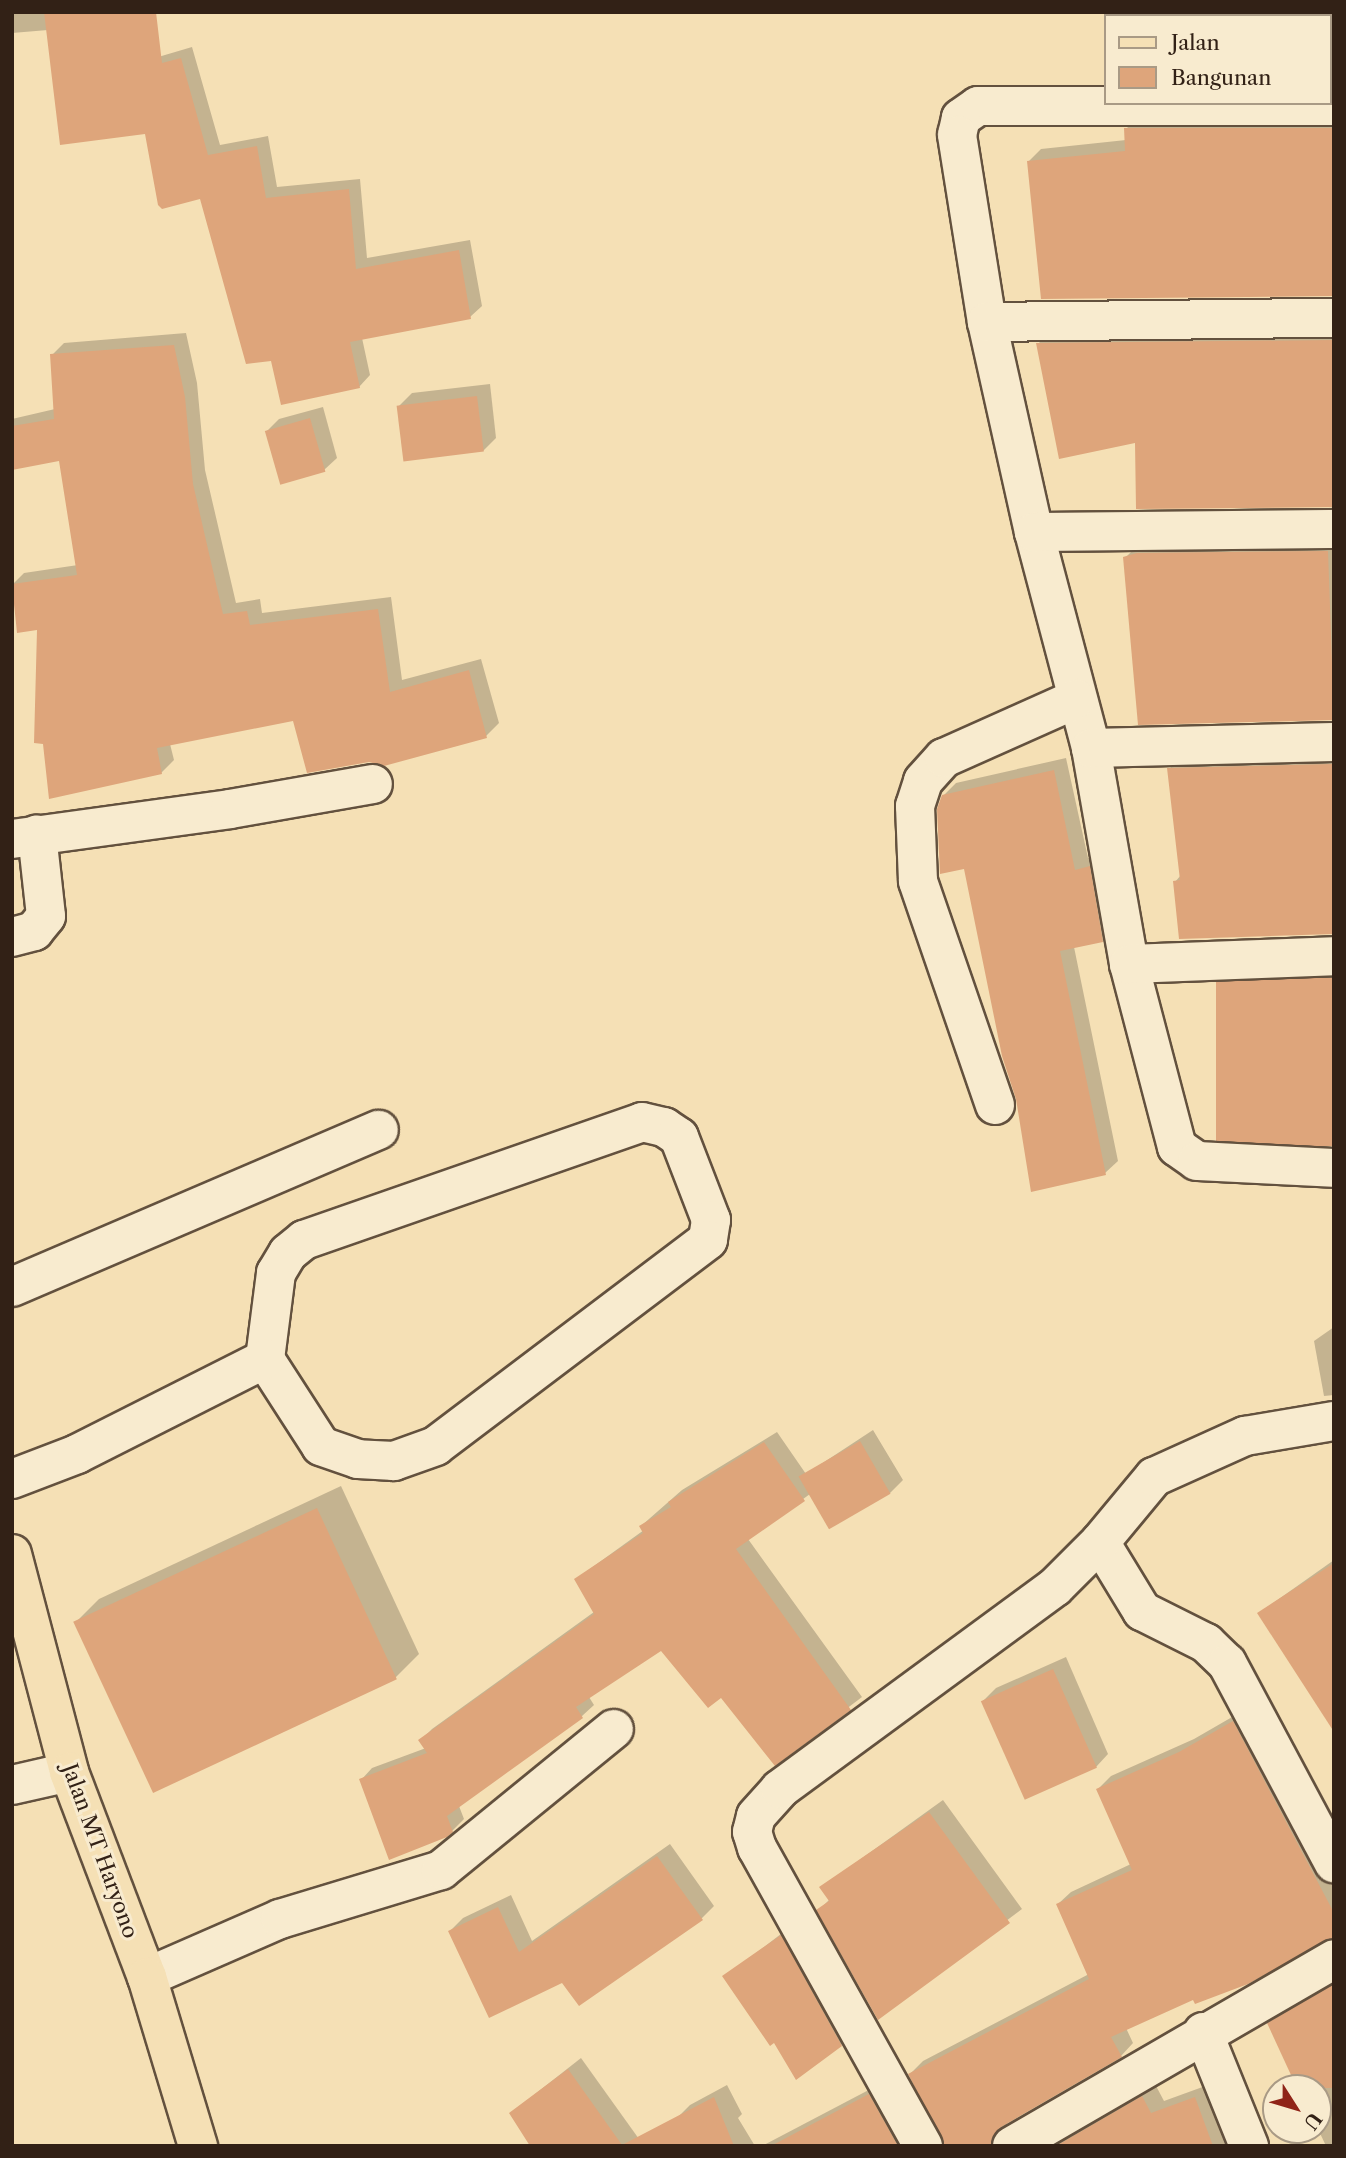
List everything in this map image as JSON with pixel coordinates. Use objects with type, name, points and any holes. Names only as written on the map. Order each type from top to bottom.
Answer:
[{"type":"main road","name":"Jalan MT Haryono","points":[[12,1554],[69,1772],[147,1977],[198,2146]]},
{"type":"street","points":[[1104,104],[1037,104],[971,109],[961,118],[957,135],[987,322],[1034,532],[1091,748],[1129,964],[1182,1154],[1196,1161],[1334,1168]]},
{"type":"street","points":[[1186,105],[1334,106]]},
{"type":"street","points":[[987,322],[1334,318]]},
{"type":"street","points":[[1034,532],[1334,529]]},
{"type":"street","points":[[995,1105],[918,881],[915,806],[923,781],[944,758],[1076,699]]},
{"type":"street","points":[[1091,748],[1334,742]]},
{"type":"street","points":[[12,937],[34,931],[46,916],[25,836],[230,809],[373,784]]},
{"type":"street","points":[[1129,964],[1334,957]]},
{"type":"street","points":[[642,1122],[664,1127],[679,1137],[711,1220],[708,1240],[436,1446],[394,1461],[358,1459],[321,1446],[265,1359],[276,1273],[288,1253],[304,1240],[642,1122]]},
{"type":"street","points":[[12,1287],[379,1130]]},
{"type":"street","points":[[12,1479],[77,1454],[265,1359]]},
{"type":"street","points":[[923,2146],[757,1848],[752,1832],[756,1816],[780,1789],[1055,1587],[1100,1542],[1154,1477],[1182,1461],[1245,1436],[1334,1421]]},
{"type":"street","points":[[1100,1542],[1142,1611],[1206,1643],[1227,1663],[1334,1863]]},
{"type":"street","points":[[147,1977],[280,1919],[441,1870],[614,1729]]},
{"type":"street","points":[[12,1785],[69,1772]]},
{"type":"street","points":[[1012,2146],[1203,2032],[1334,1959]]},
{"type":"street","points":[[1203,2032],[1249,2146]]},
{"type":"building","points":[[44,12],[156,12],[162,63],[181,58],[208,155],[257,146],[266,198],[349,189],[356,269],[459,250],[471,319],[350,342],[360,388],[281,405],[271,361],[246,364],[200,199],[162,209],[158,205],[145,134],[60,145]]},
{"type":"building","points":[[1124,128],[1334,128],[1334,296],[1041,299],[1027,161],[1125,151]]},
{"type":"building","points":[[1334,340],[1334,507],[1136,509],[1135,443],[1059,459],[1036,343]]},
{"type":"building","points":[[174,345],[185,397],[193,484],[223,614],[247,611],[250,625],[378,609],[390,692],[469,670],[487,738],[384,766],[369,762],[307,773],[293,721],[157,748],[162,774],[49,799],[43,744],[34,743],[37,630],[17,633],[12,584],[77,575],[59,461],[12,470],[12,426],[54,419],[50,354]]},
{"type":"building","points":[[477,396],[484,452],[403,461],[397,406]]},
{"type":"building","points":[[310,418],[325,472],[280,485],[265,431]]},
{"type":"building","points":[[1328,551],[1334,720],[1138,725],[1123,557],[1137,553]]},
{"type":"building","points":[[1334,764],[1334,934],[1179,939],[1173,881],[1180,880],[1167,768]]},
{"type":"building","points":[[1054,770],[1075,870],[1090,866],[1103,942],[1060,951],[1106,1175],[1031,1192],[1016,1099],[1002,1056],[964,869],[940,874],[937,809],[942,795]]},
{"type":"building","points":[[1216,978],[1334,978],[1334,1146],[1216,1146]]},
{"type":"building","points":[[860,1441],[890,1494],[829,1529],[799,1476]]},
{"type":"building","points":[[764,1442],[805,1501],[736,1549],[851,1710],[775,1766],[721,1698],[708,1708],[661,1651],[576,1707],[583,1718],[447,1816],[453,1832],[447,1837],[389,1860],[359,1779],[427,1753],[418,1740],[594,1614],[574,1579],[643,1533],[639,1526],[671,1507],[668,1502]]},
{"type":"building","points":[[317,1508],[397,1679],[153,1793],[73,1622]]},
{"type":"building","points":[[1334,1563],[1334,1732],[1257,1613]]},
{"type":"building","points":[[1053,1669],[1097,1768],[1025,1800],[981,1701]]},
{"type":"building","points":[[1233,1721],[1334,1913],[1334,1937],[1248,1984],[1195,2004],[1193,2000],[1111,2037],[1122,2057],[1001,2127],[990,2146],[945,2146],[908,2074],[1089,1979],[1056,1904],[1132,1870],[1096,1789],[1179,1752]]},
{"type":"building","points":[[929,1812],[1010,1923],[878,2020],[816,1910],[829,1901],[819,1887]]},
{"type":"building","points":[[657,1856],[703,1920],[579,2006],[562,1983],[489,2018],[448,1931],[498,1907],[519,1952]]},
{"type":"building","points":[[781,1935],[842,2046],[796,2080],[774,2043],[770,2046],[722,1976]]},
{"type":"building","points":[[1334,1984],[1334,2088],[1332,2074],[1291,2074],[1267,2023]]},
{"type":"building","points":[[568,2069],[622,2145],[714,2097],[734,2146],[530,2146],[509,2113]]},
{"type":"building","points":[[869,2094],[898,2146],[771,2146]]},
{"type":"building","points":[[1142,2096],[1151,2113],[1195,2097],[1213,2146],[1056,2146]]}]
